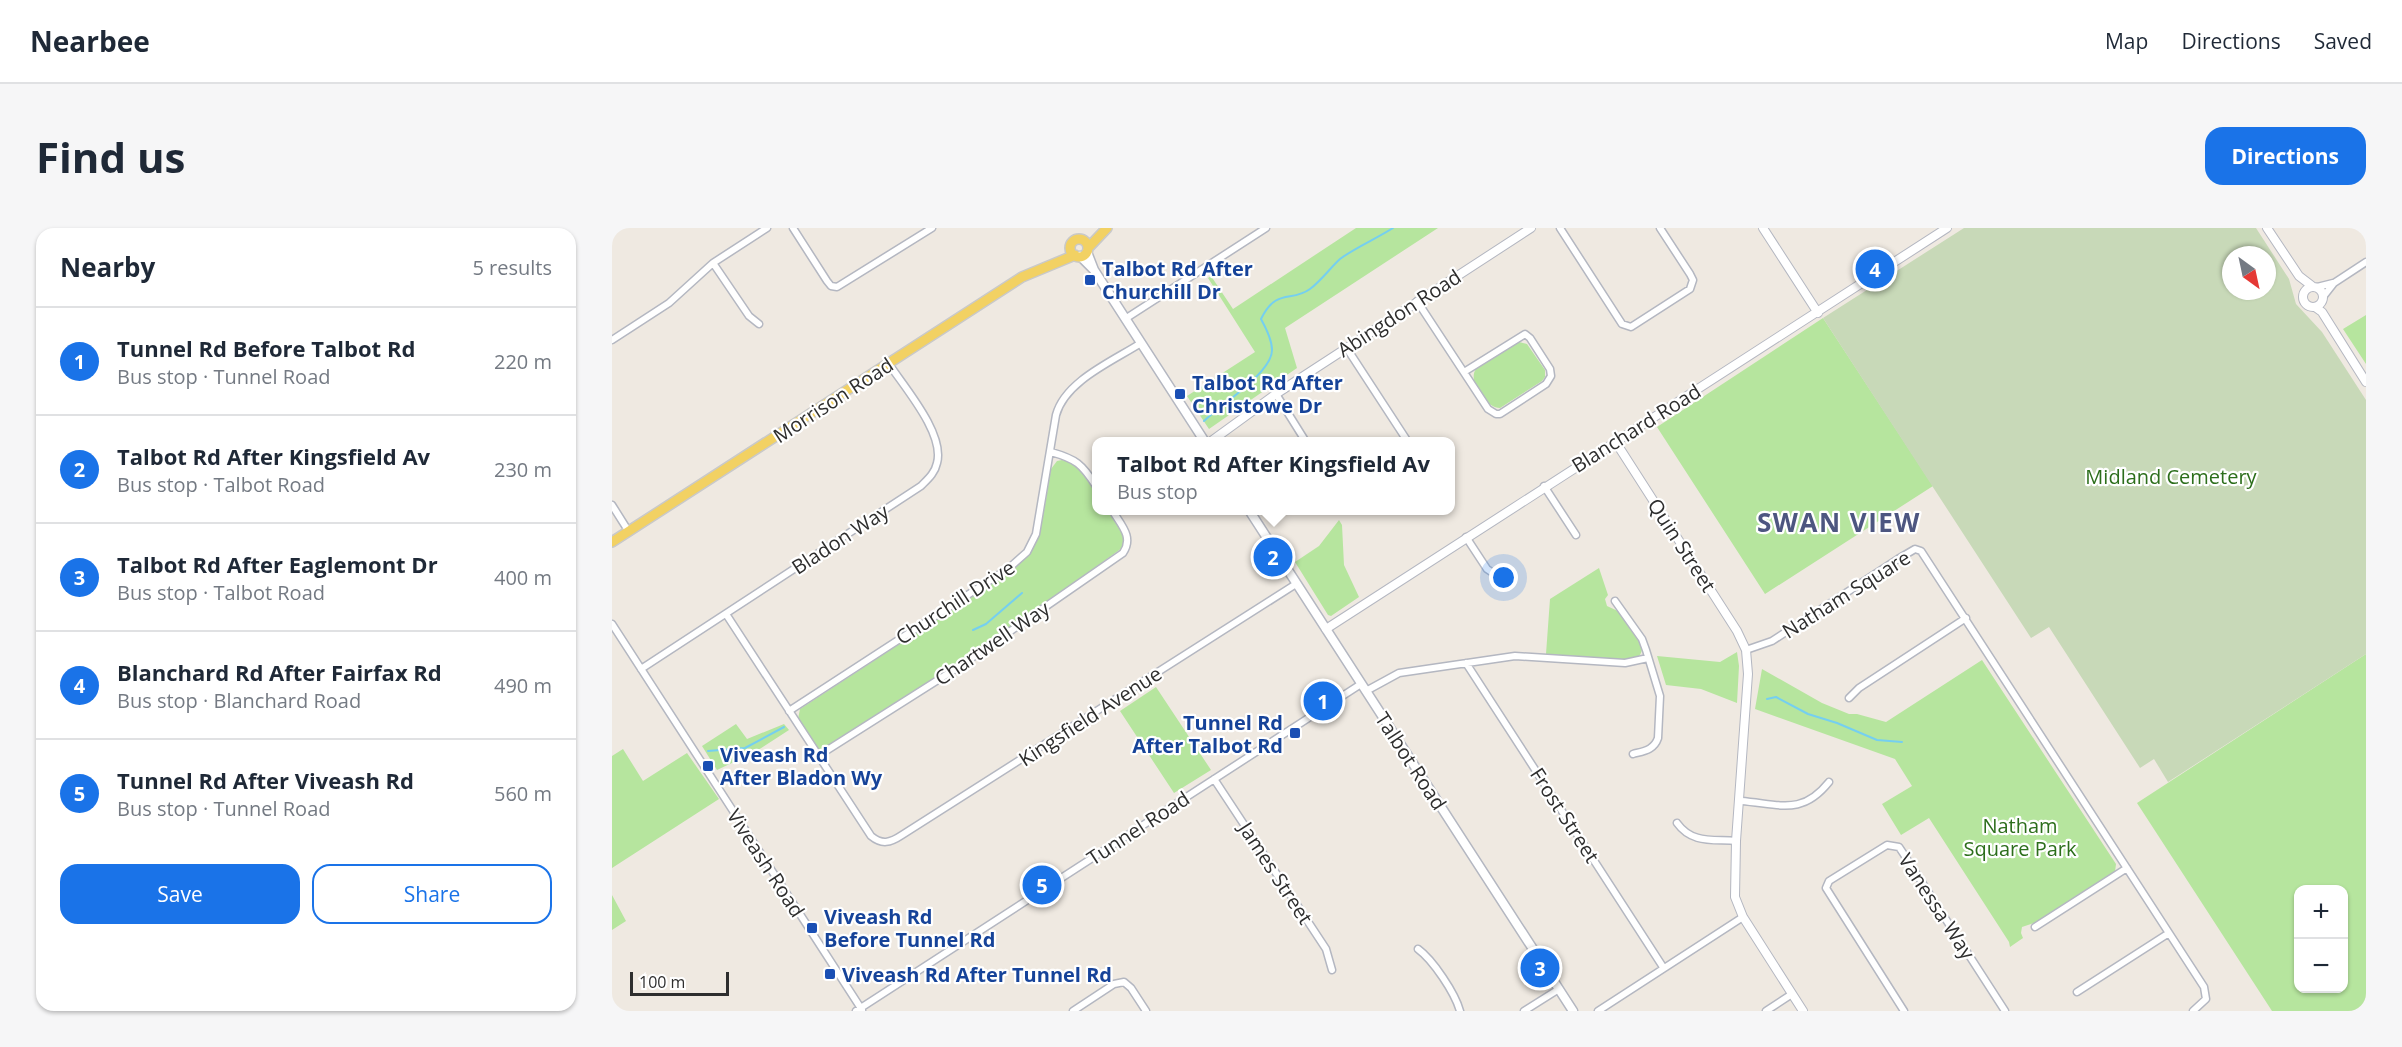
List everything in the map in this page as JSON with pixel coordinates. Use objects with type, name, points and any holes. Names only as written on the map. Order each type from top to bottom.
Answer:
[{"type":"main road","name":"Morrison Road","points":[[1080,252],[1086,242],[1080,239],[1105,228]]},
{"type":"main road","name":"Morrison Road","points":[[612,542],[1022,277],[1080,252],[1105,228]]},
{"type":"main road","points":[[1080,252],[1094,270],[1201,437]]},
{"type":"main road","name":"Talbot Road","points":[[1252,515],[1573,1011]]},
{"type":"street","points":[[612,340],[669,303],[713,263],[767,228]]},
{"type":"street","points":[[793,228],[827,281],[831,286],[837,287],[932,228]]},
{"type":"street","points":[[1125,319],[1266,228]]},
{"type":"street","name":"Abingdon Road","points":[[1216,437],[1346,347],[1531,228]]},
{"type":"street","points":[[1560,228],[1622,324],[1631,327],[1690,290],[1693,285],[1690,274],[1660,228]]},
{"type":"street","points":[[1763,228],[1818,313]]},
{"type":"street","name":"Blanchard Road","points":[[1326,629],[1544,486],[1818,313],[1947,228]]},
{"type":"street","points":[[2267,228],[2299,276],[2304,302],[2320,304]]},
{"type":"street","points":[[2303,292],[2334,283],[2366,262]]},
{"type":"street","points":[[713,263],[749,316],[759,324]]},
{"type":"street","points":[[2299,276],[2315,287],[2320,304],[2366,382]]},
{"type":"street","points":[[2320,304],[2334,283]]},
{"type":"street","points":[[1418,301],[1464,372],[1488,409],[1496,414],[1546,384],[1551,376],[1550,369],[1525,334],[1464,372]]},
{"type":"street","name":"Churchill Drive","points":[[789,711],[1022,558],[1036,534],[1056,415],[1066,393],[1077,383],[1141,343]]},
{"type":"street","points":[[1346,347],[1405,437]]},
{"type":"street","name":"Bladon Way","points":[[641,669],[921,486],[933,472],[938,459],[936,438],[889,364]]},
{"type":"street","points":[[1276,394],[1303,437]]},
{"type":"street","name":"Quin Street","points":[[1614,441],[1737,631],[1746,650]]},
{"type":"street","points":[[1051,452],[1070,457],[1080,464],[1092,480]]},
{"type":"street","points":[[1544,486],[1576,535]]},
{"type":"street","points":[[612,506],[628,532]]},
{"type":"street","name":"Chartwell Way","points":[[818,756],[960,666],[1123,553],[1127,546],[1128,536],[1115,515]]},
{"type":"street","points":[[1466,537],[1487,569],[1499,577]]},
{"type":"street","name":"Natham Square","points":[[1746,650],[1772,641],[1915,549],[1924,554],[2206,991],[2205,1002],[2193,1011]]},
{"type":"street","name":"Kingsfield Avenue","points":[[818,756],[871,836],[883,842],[892,842],[1296,584]]},
{"type":"street","points":[[1615,601],[1642,639],[1660,696],[1658,738],[1652,748],[1633,754]]},
{"type":"street","points":[[726,614],[818,756]]},
{"type":"street","points":[[1850,698],[1859,688],[1966,618]]},
{"type":"street","name":"Viveash Road","points":[[612,624],[859,1010]]},
{"type":"street","points":[[1746,650],[1748,663],[1734,887],[1743,917],[1803,1011]]},
{"type":"street","name":"Tunnel Road","points":[[859,1010],[1214,778],[1363,687],[1399,673],[1515,656],[1625,663],[1648,658]]},
{"type":"street","name":"Frost Street","points":[[1466,663],[1663,967]]},
{"type":"street","name":"James Street","points":[[1214,778],[1326,950],[1332,970]]},
{"type":"street","points":[[1741,801],[1803,805],[1818,796],[1829,782]]},
{"type":"street","points":[[1677,823],[1687,835],[1696,838],[1736,841]]},
{"type":"street","name":"Vanessa Way","points":[[1904,1011],[1826,888],[1829,881],[1887,845],[1899,847],[2005,1011]]},
{"type":"street","points":[[2035,927],[2127,868]]},
{"type":"street","points":[[1598,1011],[1743,917]]},
{"type":"street","points":[[2077,992],[2169,933]]},
{"type":"street","points":[[1418,950],[1428,956],[1455,998],[1460,1011]]},
{"type":"street","points":[[1073,1011],[1114,984],[1124,982],[1131,988],[1146,1011]]},
{"type":"street","points":[[1524,1011],[1559,989]]},
{"type":"street","points":[[1766,1011],[1792,994]]},
{"type":"green space","points":[[1356,228],[1438,228],[1285,328],[1297,368],[1209,429],[1187,396],[1255,352],[1208,278],[1211,276],[1233,309]]},
{"type":"green space","name":"Midland Cemetery","points":[[1964,228],[2256,228],[2268,246],[2222,246],[2222,300],[2276,300],[2276,259],[2289,279],[2296,304],[2322,332],[2366,400],[2366,654],[2168,782],[2154,759],[2140,768],[2049,627],[2031,638],[1823,318]]},
{"type":"green space","points":[[2366,315],[2366,364],[2343,329]]},
{"type":"green space","points":[[1823,318],[1933,486],[1765,594],[1657,427]]},
{"type":"green space","points":[[1519,342],[1527,344],[1545,370],[1545,377],[1500,408],[1495,407],[1479,393],[1474,374],[1476,369]]},
{"type":"green space","points":[[1057,461],[1071,463],[1084,472],[1092,486],[1092,515],[1111,515],[1122,533],[1122,548],[966,662],[822,750],[818,749],[798,719],[800,709],[1014,569],[1024,558],[1037,535],[1051,469]]},
{"type":"green space","points":[[1339,520],[1342,525],[1344,565],[1359,597],[1331,616],[1328,615],[1295,562],[1319,546]]},
{"type":"green space","points":[[1599,568],[1608,595],[1605,599],[1607,606],[1620,612],[1637,637],[1642,649],[1639,656],[1626,660],[1546,654],[1550,599]]},
{"type":"green space","points":[[1737,652],[1739,666],[1737,703],[1701,689],[1666,685],[1657,656],[1720,662]]},
{"type":"green space","points":[[2366,654],[2366,1011],[2272,1011],[2137,803]]},
{"type":"green space","name":"Natham Square Park","points":[[1982,660],[2116,864],[2115,872],[2043,920],[2022,927],[2023,938],[2010,947],[2009,942],[1929,818],[1901,835],[1882,804],[1912,786],[1895,759],[1755,709],[1762,669],[1822,703],[1849,714],[1886,722]]},
{"type":"green space","points":[[1156,687],[1211,770],[1174,793],[1120,711]]},
{"type":"green space","points":[[736,724],[747,739],[784,724],[789,730],[755,752],[717,770],[702,746]]},
{"type":"green space","points":[[623,749],[643,781],[687,753],[719,799],[612,868],[612,756]]},
{"type":"green space","points":[[612,895],[626,921],[612,930]]},
{"type":"waterway","points":[[1204,421],[1255,378],[1270,359],[1271,342],[1261,319],[1267,309],[1279,299],[1310,289],[1340,259],[1393,228]]},
{"type":"waterway","points":[[973,630],[986,624],[1022,593]]},
{"type":"waterway","points":[[1767,699],[1776,697],[1808,714],[1837,723],[1877,740],[1902,742]]},
{"type":"waterway","points":[[708,751],[745,748],[784,727]]},
{"type":"place","name":"Blanchard Rd After Fairfax Rd","points":[[1875,269]]},
{"type":"place","name":"Talbot Rd After Churchill Dr","points":[[1090,280]]},
{"type":"place","name":"Talbot Rd After Christowe Dr","points":[[1180,394]]},
{"type":"place","name":"Talbot Rd After Kingsfield Av","points":[[1273,557]]},
{"type":"place","name":"Tunnel Rd Before Talbot Rd","points":[[1323,701]]},
{"type":"place","name":"Tunnel Rd After Talbot Rd","points":[[1295,733]]},
{"type":"place","name":"Viveash Rd After Bladon Wy","points":[[708,766]]},
{"type":"place","name":"Tunnel Rd After Viveash Rd","points":[[1042,885]]},
{"type":"place","name":"Viveash Rd Before Tunnel Rd","points":[[812,928]]},
{"type":"place","name":"Talbot Rd After Eaglemont Dr","points":[[1540,968]]},
{"type":"place","name":"Viveash Rd After Tunnel Rd","points":[[830,974]]},
{"type":"district","name":"SWAN VIEW","points":[[1839,522]]}]
